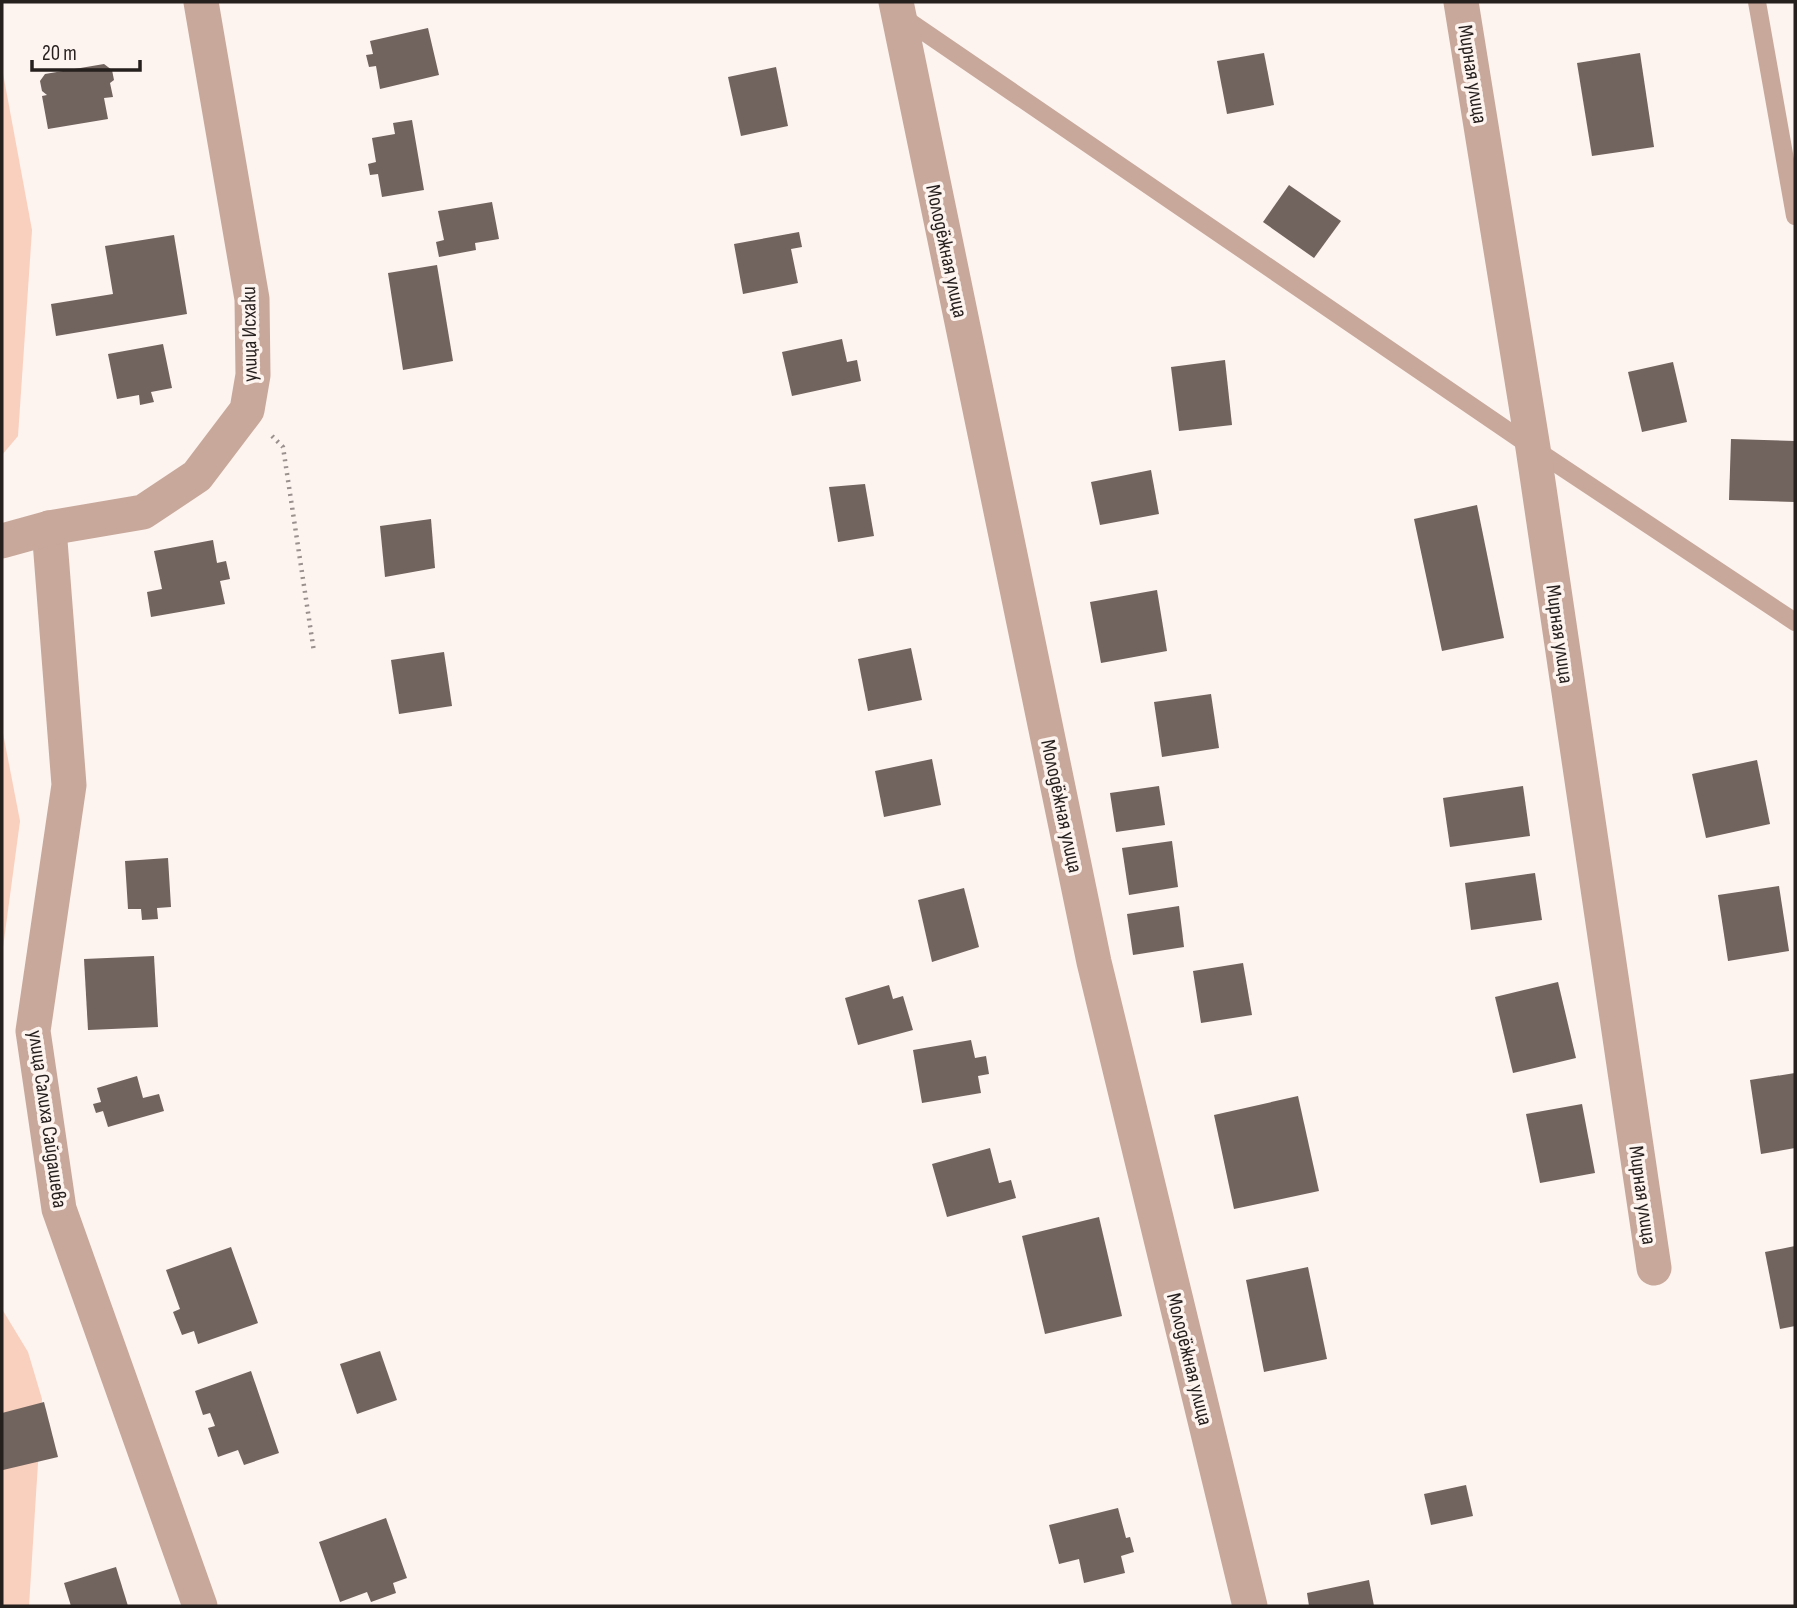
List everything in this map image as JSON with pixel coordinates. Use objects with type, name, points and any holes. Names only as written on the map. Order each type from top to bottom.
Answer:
[{"type":"street","name":"улица Исхаки","points":[[201,2],[252,299],[253,375],[247,411]]},
{"type":"street","name":"Мирная улица","points":[[1461,2],[1533,448],[1654,1268]]},
{"type":"street","name":"Молодёжная улица","points":[[897,8],[1094,962],[1250,1606]]},
{"type":"street","points":[[2,541],[48,528],[143,512],[197,476],[247,411]]},
{"type":"street","name":"улица Салиха Сайдашева","points":[[48,528],[69,785],[33,1031],[59,1209],[200,1606]]},
{"type":"lane","points":[[1757,2],[1795,216]]},
{"type":"lane","points":[[897,8],[1533,448],[1795,622]]},
{"type":"path","name":"улица Исхаки","points":[[247,411],[283,447],[314,652]]},
{"type":"shaded area","points":[[2,68],[32,230],[18,436],[2,455]]},
{"type":"shaded area","points":[[2,728],[20,821],[2,955]]},
{"type":"shaded area","points":[[2,1309],[28,1352],[42,1399],[29,1606],[2,1606]]},
{"type":"building","points":[[428,28],[439,75],[380,89],[376,66],[369,67],[366,55],[373,54],[370,41]]},
{"type":"building","points":[[1264,53],[1274,105],[1227,114],[1217,61]]},
{"type":"building","points":[[1640,53],[1654,147],[1592,156],[1577,63]]},
{"type":"building","points":[[104,64],[112,70],[114,80],[110,83],[113,97],[104,98],[108,119],[48,129],[42,96],[47,95],[42,91],[40,81],[45,74]]},
{"type":"building","points":[[776,67],[788,126],[741,136],[728,77]]},
{"type":"building","points":[[412,120],[424,190],[382,197],[378,174],[370,175],[368,164],[376,162],[372,138],[395,134],[393,123]]},
{"type":"building","points":[[1289,185],[1341,221],[1314,258],[1263,222]]},
{"type":"building","points":[[492,202],[499,239],[475,243],[476,250],[439,257],[436,242],[444,240],[438,211]]},
{"type":"building","points":[[799,232],[802,247],[791,249],[798,283],[743,294],[734,244]]},
{"type":"building","points":[[174,235],[187,314],[56,336],[51,304],[113,294],[105,246]]},
{"type":"building","points":[[437,265],[453,361],[403,370],[388,273]]},
{"type":"building","points":[[842,339],[847,362],[857,360],[861,381],[792,396],[782,352]]},
{"type":"building","points":[[163,344],[172,388],[151,392],[154,402],[140,405],[139,395],[117,399],[108,354]]},
{"type":"building","points":[[1225,360],[1232,425],[1179,431],[1171,367]]},
{"type":"building","points":[[1673,362],[1687,422],[1642,432],[1628,372]]},
{"type":"building","points":[[1731,439],[1795,441],[1795,502],[1729,500]]},
{"type":"building","points":[[1151,470],[1159,514],[1100,525],[1091,482]]},
{"type":"building","points":[[865,484],[874,536],[838,542],[829,487]]},
{"type":"building","points":[[1477,505],[1504,638],[1442,651],[1414,519]]},
{"type":"building","points":[[431,519],[435,568],[385,577],[380,526]]},
{"type":"building","points":[[213,540],[217,563],[226,561],[230,579],[220,581],[225,604],[151,617],[147,592],[162,589],[154,551]]},
{"type":"building","points":[[1157,590],[1167,651],[1101,663],[1090,602]]},
{"type":"building","points":[[911,648],[922,700],[868,711],[858,659]]},
{"type":"building","points":[[444,652],[452,706],[399,714],[391,660]]},
{"type":"building","points":[[1211,694],[1219,748],[1162,757],[1154,702]]},
{"type":"building","points":[[932,759],[941,805],[884,817],[875,771]]},
{"type":"building","points":[[1757,760],[1770,824],[1706,838],[1692,774]]},
{"type":"building","points":[[1159,786],[1165,825],[1116,832],[1110,793]]},
{"type":"building","points":[[1523,786],[1530,836],[1450,847],[1443,798]]},
{"type":"building","points":[[1172,841],[1178,887],[1129,895],[1122,848]]},
{"type":"building","points":[[168,858],[171,907],[157,908],[158,919],[142,920],[141,909],[128,909],[125,861]]},
{"type":"building","points":[[1535,873],[1542,920],[1471,930],[1465,883]]},
{"type":"building","points":[[1779,886],[1789,951],[1728,961],[1718,895]]},
{"type":"building","points":[[964,888],[979,947],[932,962],[918,900]]},
{"type":"building","points":[[1179,906],[1184,947],[1133,955],[1127,914]]},
{"type":"building","points":[[154,956],[158,1027],[88,1030],[84,959]]},
{"type":"building","points":[[1243,963],[1252,1015],[1201,1023],[1193,971]]},
{"type":"building","points":[[1558,982],[1576,1058],[1513,1073],[1495,997]]},
{"type":"building","points":[[889,985],[893,999],[903,996],[913,1030],[858,1045],[845,998]]},
{"type":"building","points":[[971,1040],[975,1058],[986,1056],[989,1074],[978,1076],[981,1093],[922,1103],[913,1050]]},
{"type":"building","points":[[1795,1073],[1795,1148],[1761,1154],[1750,1080]]},
{"type":"building","points":[[137,1076],[143,1098],[159,1094],[164,1111],[108,1127],[103,1111],[96,1113],[93,1104],[101,1102],[97,1088]]},
{"type":"building","points":[[1298,1096],[1319,1191],[1234,1209],[1214,1115]]},
{"type":"building","points":[[1582,1104],[1595,1173],[1540,1183],[1526,1114]]},
{"type":"building","points":[[990,1148],[999,1183],[1011,1180],[1016,1198],[947,1217],[932,1164]]},
{"type":"building","points":[[1099,1217],[1122,1316],[1045,1334],[1022,1236]]},
{"type":"building","points":[[1795,1246],[1795,1326],[1780,1329],[1765,1252]]},
{"type":"building","points":[[231,1247],[258,1323],[198,1344],[194,1331],[182,1335],[173,1312],[180,1309],[166,1270]]},
{"type":"building","points":[[1308,1267],[1327,1359],[1264,1372],[1246,1280]]},
{"type":"building","points":[[380,1351],[397,1400],[357,1414],[340,1364]]},
{"type":"building","points":[[251,1371],[279,1453],[244,1465],[238,1450],[218,1457],[208,1428],[215,1426],[210,1413],[203,1415],[195,1391]]},
{"type":"building","points":[[44,1402],[58,1457],[3,1470],[2,1413]]},
{"type":"building","points":[[1466,1485],[1473,1516],[1431,1525],[1424,1494]]},
{"type":"building","points":[[1118,1508],[1126,1538],[1130,1537],[1134,1552],[1121,1556],[1125,1573],[1084,1583],[1079,1559],[1059,1564],[1049,1525]]},
{"type":"building","points":[[386,1518],[407,1578],[393,1583],[396,1593],[371,1602],[367,1592],[340,1602],[319,1542]]},
{"type":"building","points":[[116,1567],[128,1606],[71,1606],[64,1583]]},
{"type":"building","points":[[1369,1580],[1374,1606],[1309,1606],[1307,1593]]}]
